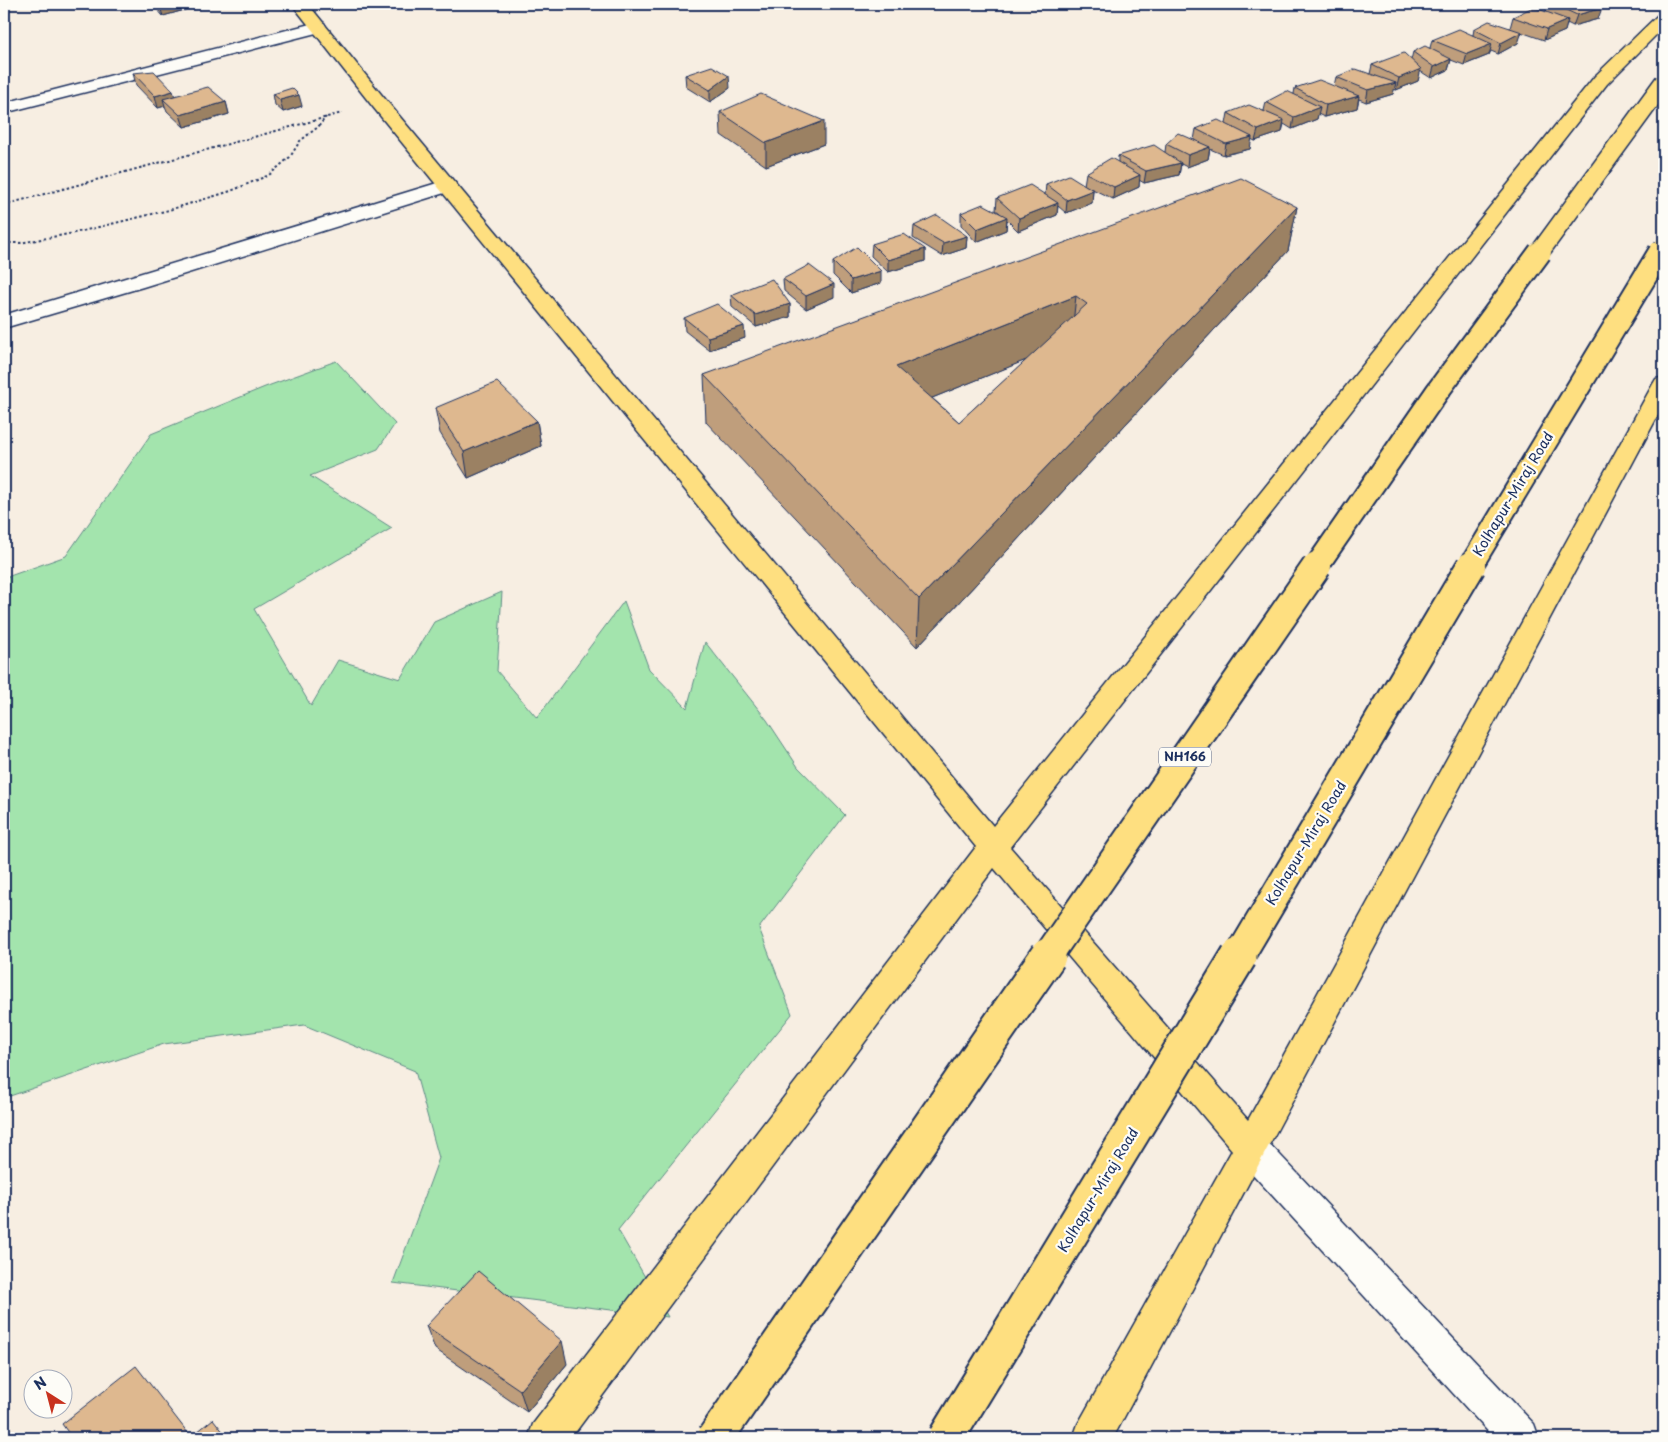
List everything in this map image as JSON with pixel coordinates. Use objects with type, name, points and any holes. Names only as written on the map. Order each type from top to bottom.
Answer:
[{"type":"main road","points":[[300,4],[378,103],[994,847],[1252,1148]]},
{"type":"main road","points":[[547,1438],[994,847],[1601,80],[1664,18]]},
{"type":"main road","name":"NH166","points":[[715,1438],[1437,392],[1664,82]]},
{"type":"main road","name":"Kolhapur-Miraj Road","points":[[946,1438],[1179,1057],[1550,432],[1664,246]]},
{"type":"main road","points":[[1092,1438],[1252,1148],[1664,384]]},
{"type":"street","points":[[4,108],[318,27]]},
{"type":"street","points":[[4,322],[447,186]]},
{"type":"street","points":[[1252,1148],[1520,1438]]},
{"type":"path","points":[[4,205],[378,103]]},
{"type":"path","points":[[4,243],[74,233],[169,210],[231,191],[270,175],[290,156],[300,141],[318,126],[326,116]]},
{"type":"green space","points":[[336,361],[395,424],[378,449],[310,476],[392,528],[254,609],[311,706],[338,660],[400,679],[434,622],[502,592],[497,671],[537,718],[624,601],[649,669],[687,708],[705,642],[767,720],[798,767],[845,815],[759,928],[792,1014],[618,1230],[668,1317],[393,1283],[439,1158],[415,1071],[304,1025],[164,1044],[4,1098],[4,578],[66,556],[151,434],[265,387]]},
{"type":"building","points":[[1553,4],[1592,4],[1602,8],[1577,15]]},
{"type":"building","points":[[1533,7],[1568,20],[1547,29],[1513,17]]},
{"type":"building","points":[[1489,21],[1522,32],[1501,43],[1474,29]]},
{"type":"building","points":[[1459,29],[1492,44],[1467,54],[1432,40]]},
{"type":"building","points":[[1425,46],[1451,59],[1434,67],[1413,52]]},
{"type":"building","points":[[1404,53],[1421,69],[1399,78],[1372,65]]},
{"type":"building","points":[[712,66],[729,76],[710,90],[685,75]]},
{"type":"building","points":[[1356,69],[1396,83],[1368,90],[1336,77]]},
{"type":"building","points":[[154,71],[173,91],[155,96],[133,73]]},
{"type":"building","points":[[1319,80],[1359,96],[1326,105],[1295,88]]},
{"type":"building","points":[[208,87],[226,102],[180,115],[163,99]]},
{"type":"building","points":[[292,88],[299,95],[280,100],[273,94]]},
{"type":"building","points":[[1287,91],[1320,107],[1294,117],[1266,102]]},
{"type":"building","points":[[761,94],[824,121],[766,143],[720,112]]},
{"type":"building","points":[[1249,105],[1284,120],[1258,130],[1228,113]]},
{"type":"building","points":[[1218,120],[1252,137],[1226,144],[1196,129]]},
{"type":"building","points":[[1178,133],[1210,147],[1188,155],[1166,144]]},
{"type":"building","points":[[1154,145],[1181,163],[1146,171],[1118,156]]},
{"type":"building","points":[[1111,158],[1140,175],[1114,187],[1086,173]]},
{"type":"building","points":[[1069,175],[1093,190],[1067,200],[1046,184]]},
{"type":"building","points":[[1241,178],[1297,207],[919,599],[704,375]],"holes":[[[1076,296],[1087,304],[959,422],[896,367]]]},
{"type":"building","points":[[1030,185],[1058,203],[1019,218],[997,198]]},
{"type":"building","points":[[983,204],[1007,217],[977,229],[961,213]]},
{"type":"building","points":[[937,215],[967,236],[943,243],[914,226]]},
{"type":"building","points":[[904,234],[925,249],[888,260],[872,244]]},
{"type":"building","points":[[857,247],[881,271],[851,280],[833,262]]},
{"type":"building","points":[[809,265],[834,284],[806,296],[783,279]]},
{"type":"building","points":[[772,279],[790,304],[755,315],[731,295]]},
{"type":"building","points":[[717,304],[744,326],[708,337],[684,318]]},
{"type":"building","points":[[497,382],[537,421],[464,452],[435,408]]},
{"type":"building","points":[[478,1271],[562,1341],[520,1390],[426,1326]]},
{"type":"building","points":[[136,1366],[191,1437],[213,1419],[228,1438],[72,1438],[62,1424],[67,1420],[72,1420],[72,1416]]}]
